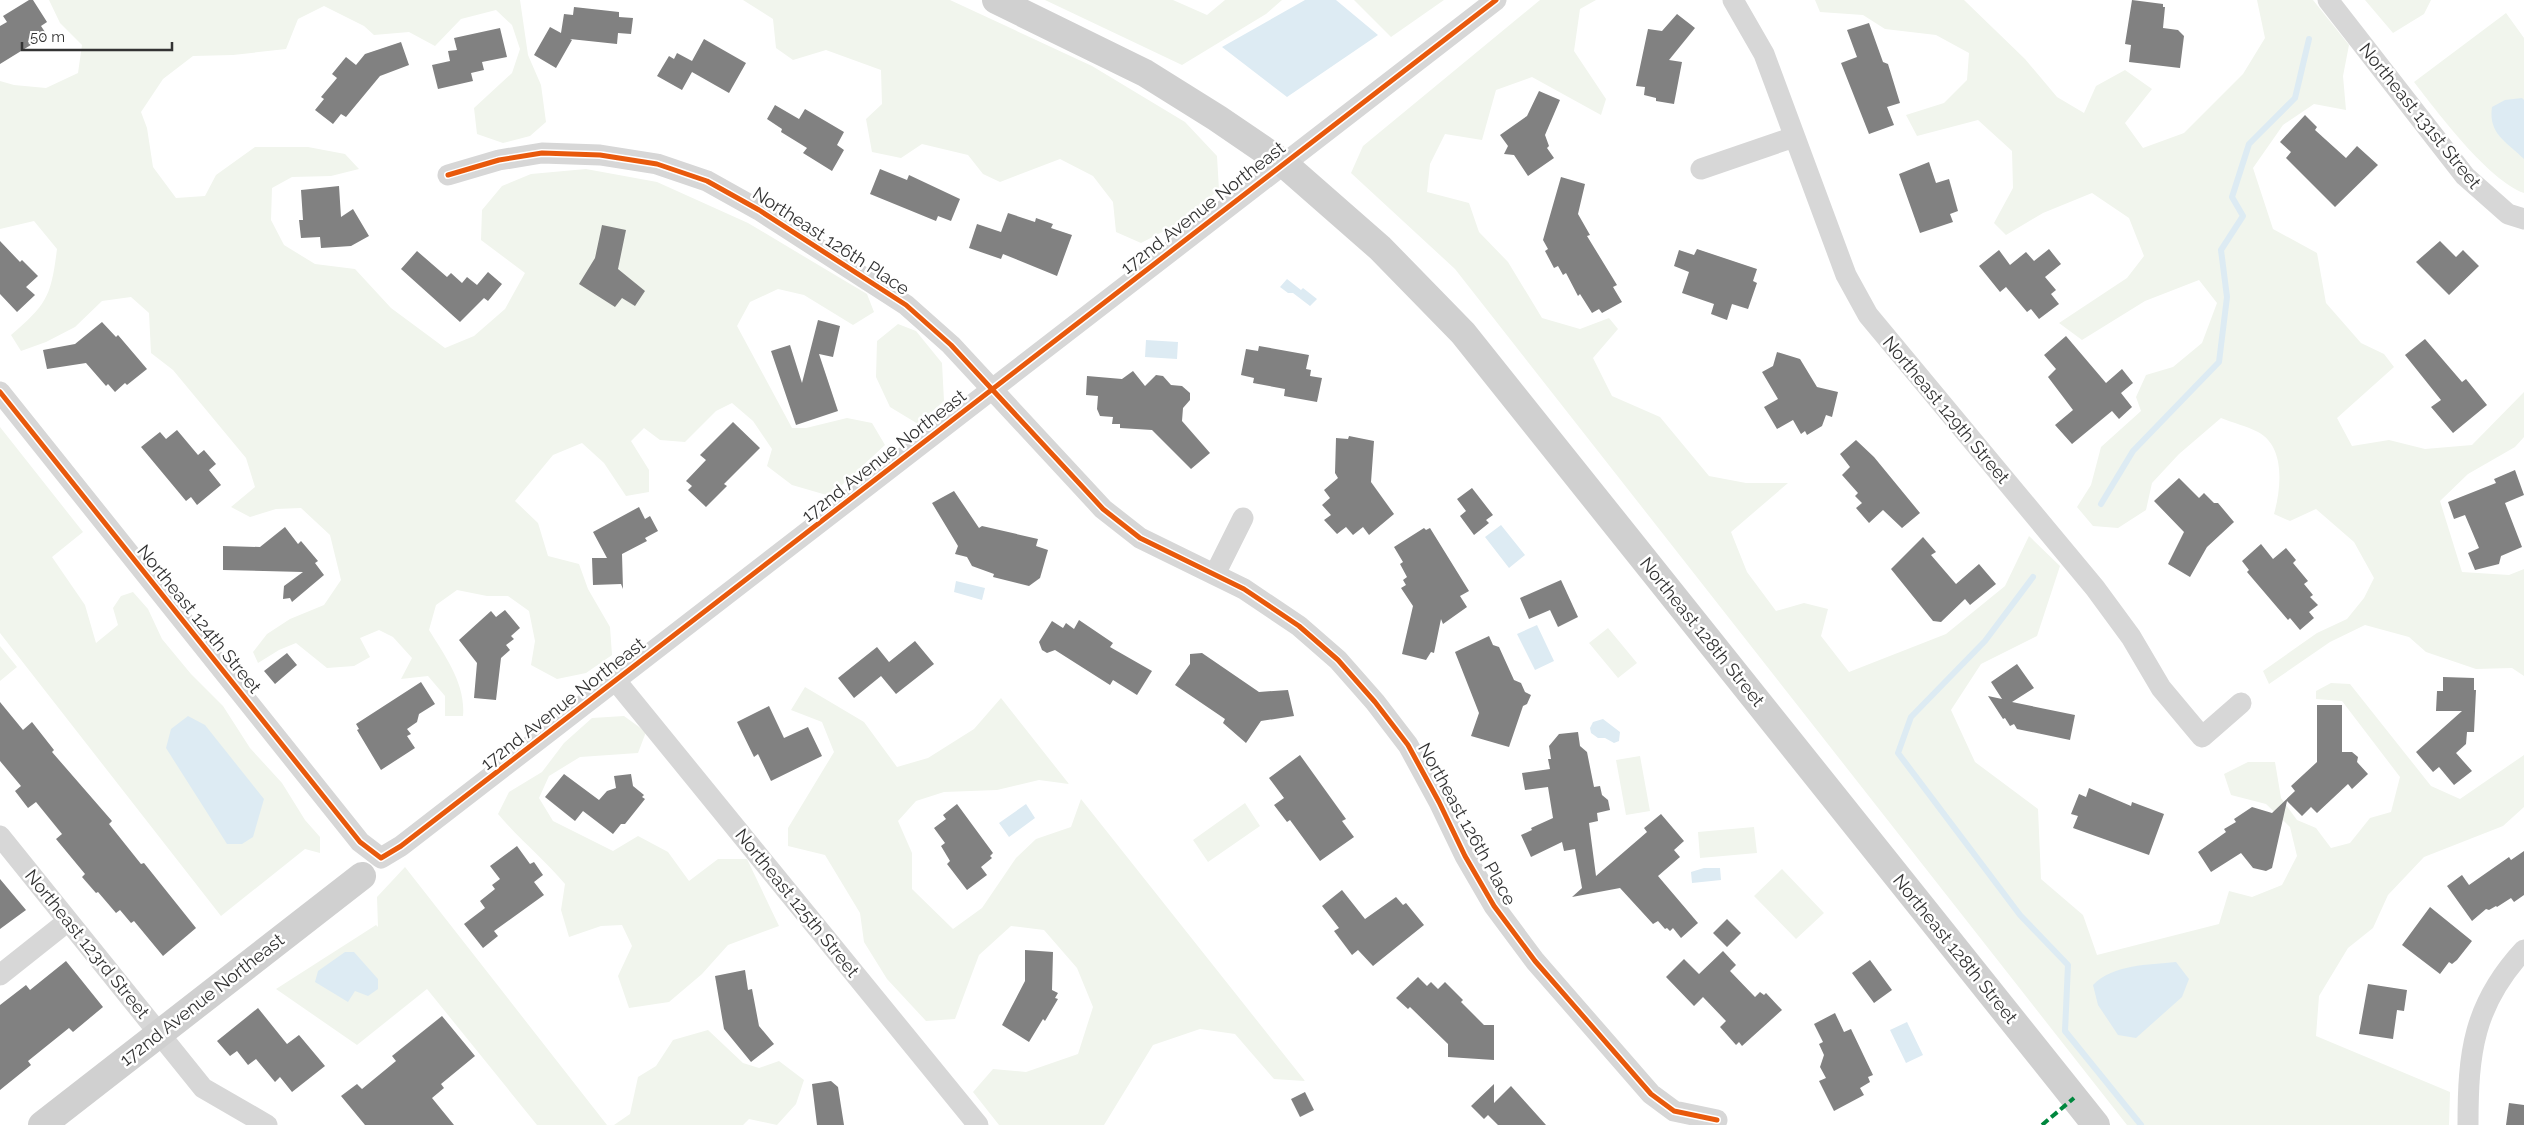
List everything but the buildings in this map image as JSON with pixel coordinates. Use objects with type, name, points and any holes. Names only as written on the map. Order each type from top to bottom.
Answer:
[{"type":"street","name":"Northeast 128th Street","points":[[996,0],[1145,73],[1217,118],[1283,163],[1380,248],[1463,333],[2096,1125]]},
{"type":"street","name":"172nd Avenue Northeast","points":[[42,1125],[372,867],[616,681],[1496,0]]},
{"type":"street","name":"Northeast 129th Street","points":[[1733,0],[1764,54],[1846,275],[1868,315],[2091,583],[2131,637],[2161,688],[2202,737],[2241,703]]},
{"type":"street","name":"Northeast 131st Street","points":[[2328,0],[2465,176],[2484,195],[2508,214],[2524,219]]},
{"type":"street","points":[[1701,168],[1794,137]]},
{"type":"street","name":"Northeast 126th Place","points":[[448,175],[498,160],[542,153],[600,155],[656,164],[707,181],[759,210],[906,305],[951,345],[1102,509],[1140,538],[1244,589],[1299,626],[1338,660],[1378,705],[1408,745],[1439,802],[1465,856],[1494,906],[1535,961],[1651,1094],[1674,1111],[1717,1120]]},
{"type":"street","name":"Northeast 124th Street","points":[[0,392],[360,842],[372,867]]},
{"type":"street","points":[[1215,574],[1243,518]]},
{"type":"street","name":"Northeast 125th Street","points":[[616,681],[978,1125]]},
{"type":"street","name":"Northeast 123rd Street","points":[[0,836],[203,1088],[267,1125]]},
{"type":"street","points":[[0,975],[68,921]]},
{"type":"street","points":[[2468,1125],[2472,1043],[2478,1024],[2484,1006],[2506,969],[2524,950]]},
{"type":"shaded area","points":[[49,0],[520,0],[528,55],[541,85],[546,122],[530,136],[503,143],[477,134],[474,108],[512,73],[520,49],[512,25],[496,10],[461,19],[435,46],[409,32],[374,35],[364,26],[324,6],[298,19],[286,49],[233,55],[193,56],[163,79],[141,112],[147,128],[153,167],[176,198],[205,196],[216,175],[255,147],[308,147],[345,154],[359,169],[331,176],[292,177],[272,188],[271,220],[284,245],[315,264],[355,269],[391,308],[445,348],[474,336],[505,309],[525,273],[481,240],[482,210],[502,186],[531,174],[586,169],[657,182],[748,223],[867,294],[874,312],[853,325],[804,295],[778,289],[750,302],[737,326],[792,428],[806,428],[847,418],[872,423],[885,445],[830,496],[792,485],[767,466],[772,449],[753,421],[732,403],[716,411],[685,442],[660,440],[644,428],[631,441],[649,470],[649,492],[626,496],[604,463],[582,443],[553,455],[515,501],[538,523],[548,556],[579,564],[588,589],[610,627],[612,655],[586,673],[557,679],[531,665],[535,641],[529,611],[508,596],[487,596],[457,590],[436,605],[429,630],[448,660],[458,682],[463,704],[463,716],[445,716],[445,696],[428,676],[401,679],[412,658],[393,637],[379,630],[360,638],[370,657],[354,666],[327,668],[296,643],[279,650],[258,663],[253,652],[267,634],[290,619],[324,605],[341,580],[330,535],[301,508],[276,509],[250,517],[231,507],[255,487],[246,458],[173,370],[151,353],[149,313],[131,297],[102,301],[75,327],[46,342],[21,351],[11,335],[33,315],[45,298],[52,278],[57,249],[34,221],[0,229],[0,81],[14,85],[46,88],[78,73],[82,45],[60,23]]},
{"type":"shaded area","points":[[743,0],[950,0],[1092,66],[1185,122],[1217,156],[1219,190],[1170,228],[1141,243],[1116,232],[1113,202],[1093,176],[1060,159],[1000,182],[983,174],[968,155],[922,144],[901,158],[872,152],[866,119],[882,104],[881,70],[826,50],[793,60],[776,48],[773,19]]},
{"type":"shaded area","points":[[1045,0],[1173,0],[1207,15],[1225,0],[1282,0],[1266,14],[1182,65]]},
{"type":"shaded area","points":[[1305,0],[1336,0],[1378,35],[1287,97],[1222,47]]},
{"type":"shaded area","points":[[1354,0],[1444,0],[1391,37]]},
{"type":"shaded area","points":[[1540,0],[1596,0],[1580,9],[1574,51],[1606,99],[1601,115],[1532,77],[1496,90],[1482,140],[1445,134],[1430,164],[1427,192],[1469,203],[1479,232],[1508,262],[1542,318],[1580,329],[1609,318],[1618,329],[1593,358],[1612,396],[1660,417],[1709,476],[1746,483],[1788,483],[1731,532],[1747,572],[1776,611],[1804,603],[1828,609],[1821,636],[1849,672],[1946,634],[2005,586],[2029,536],[2060,566],[2037,636],[1981,664],[1951,710],[1975,762],[2038,809],[2041,879],[2083,915],[2097,955],[2219,924],[2229,891],[2252,897],[2282,885],[2297,856],[2290,827],[2266,804],[2231,795],[2224,774],[2248,762],[2275,762],[2281,798],[2297,820],[2316,828],[2331,848],[2350,843],[2370,818],[2391,812],[2400,777],[2342,701],[2316,699],[2316,691],[2331,683],[2350,684],[2431,786],[2460,799],[2524,755],[2524,807],[2503,826],[2424,857],[2388,895],[2373,928],[2348,948],[2319,996],[2316,1036],[2450,1092],[2449,1125],[2127,1125],[1455,269],[1351,173],[1363,146]]},
{"type":"shaded area","points":[[1815,0],[1964,0],[2025,59],[2057,97],[2084,113],[2096,86],[2125,70],[2152,89],[2125,123],[2143,148],[2184,133],[2243,74],[2265,38],[2257,0],[2313,0],[2349,45],[2343,76],[2346,110],[2314,104],[2283,125],[2253,168],[2273,229],[2317,253],[2326,303],[2361,343],[2384,354],[2394,367],[2337,418],[2352,446],[2389,440],[2425,449],[2472,445],[2524,392],[2524,437],[2515,447],[2468,474],[2440,501],[2462,572],[2509,575],[2524,569],[2524,676],[2512,668],[2476,669],[2426,652],[2409,637],[2365,625],[2330,642],[2269,684],[2263,671],[2317,633],[2347,619],[2364,598],[2374,578],[2354,542],[2316,509],[2290,521],[2274,514],[2278,493],[2279,469],[2273,448],[2267,439],[2258,432],[2221,418],[2179,454],[2152,483],[2146,510],[2118,528],[2093,526],[2077,507],[2091,485],[2101,447],[2141,411],[2136,397],[2146,375],[2173,367],[2202,343],[2217,303],[2199,280],[2145,301],[2082,340],[2059,323],[2127,278],[2144,256],[2129,218],[2092,193],[2043,213],[2006,235],[1994,223],[2013,188],[2012,151],[1978,120],[1917,136],[1906,115],[1944,103],[1967,80],[1969,53],[1936,35],[1885,29],[1863,15],[1820,12]]},
{"type":"shaded area","points":[[2365,0],[2431,0],[2424,14],[2393,33]]},
{"type":"shaded area","points":[[2506,13],[2524,38],[2524,193],[2495,175],[2480,160],[2450,127],[2414,82]]},
{"type":"shaded area","points":[[2522,98],[2524,100],[2524,159],[2500,137],[2493,124],[2492,116],[2492,107],[2505,100]]},
{"type":"shaded area","points":[[1287,279],[1317,299],[1310,306],[1293,293],[1288,293],[1280,287]]},
{"type":"shaded area","points":[[898,324],[916,331],[942,363],[944,401],[918,424],[890,407],[876,377],[877,341]]},
{"type":"shaded area","points":[[1146,340],[1178,342],[1177,359],[1145,357]]},
{"type":"shaded area","points":[[0,427],[83,532],[52,557],[85,605],[96,643],[118,625],[113,608],[121,596],[133,592],[148,609],[162,639],[191,674],[223,706],[250,748],[282,783],[305,820],[320,837],[320,853],[305,849],[221,916],[0,633]]},
{"type":"shaded area","points":[[1501,525],[1525,555],[1509,568],[1485,537]]},
{"type":"shaded area","points":[[956,581],[985,588],[982,600],[954,592]]},
{"type":"shaded area","points":[[1537,625],[1554,661],[1535,670],[1517,634]]},
{"type":"shaded area","points":[[1608,628],[1637,663],[1618,678],[1589,643]]},
{"type":"shaded area","points":[[0,646],[17,667],[0,681]]},
{"type":"shaded area","points":[[805,687],[864,722],[897,767],[928,758],[974,729],[1001,698],[1069,784],[1039,780],[997,790],[944,792],[916,801],[898,821],[912,853],[912,889],[953,929],[982,908],[1016,858],[1036,839],[1071,827],[1081,799],[1305,1081],[1274,1079],[1235,1034],[1200,1029],[1153,1045],[1104,1125],[999,1125],[973,1092],[993,1069],[1026,1072],[1078,1054],[1093,1007],[1077,968],[1044,930],[1011,926],[979,955],[955,1019],[926,1021],[887,979],[864,942],[860,913],[825,855],[788,846],[788,828],[834,752],[822,722],[791,710]]},
{"type":"shaded area","points":[[188,716],[205,725],[264,799],[253,837],[242,844],[227,844],[166,748],[171,729]]},
{"type":"shaded area","points":[[624,716],[646,732],[638,753],[580,757],[549,776],[539,798],[553,821],[613,851],[638,836],[668,852],[689,881],[718,859],[747,859],[779,926],[728,945],[702,974],[669,1002],[629,1008],[618,976],[632,946],[622,925],[601,926],[569,937],[561,910],[565,884],[498,814],[509,792],[542,772],[564,743],[592,718]]},
{"type":"shaded area","points":[[1603,719],[1620,732],[1619,741],[1614,743],[1605,738],[1598,738],[1591,733],[1590,728],[1593,722]]},
{"type":"shaded area","points":[[1640,756],[1650,811],[1626,815],[1616,760]]},
{"type":"shaded area","points":[[1245,803],[1260,826],[1208,862],[1193,840]]},
{"type":"shaded area","points":[[1026,804],[1035,818],[1009,837],[999,823]]},
{"type":"shaded area","points":[[1754,827],[1757,853],[1700,858],[1698,832]]},
{"type":"shaded area","points":[[405,867],[607,1125],[537,1125],[427,989],[357,1045],[276,989],[376,925],[378,927],[377,897]]},
{"type":"shaded area","points":[[1704,868],[1720,868],[1721,880],[1692,883],[1691,872]]},
{"type":"shaded area","points":[[1782,869],[1824,913],[1796,939],[1754,896]]},
{"type":"shaded area","points":[[345,952],[354,952],[378,979],[378,989],[368,996],[355,991],[348,1002],[315,982],[318,971]]},
{"type":"shaded area","points":[[2176,962],[2189,979],[2182,997],[2136,1038],[2118,1035],[2098,1005],[2093,985],[2101,978],[2121,969]]},
{"type":"shaded area","points":[[1907,1022],[1923,1055],[1906,1063],[1890,1030]]},
{"type":"shaded area","points":[[708,1030],[743,1063],[759,1068],[779,1061],[804,1080],[796,1104],[777,1125],[749,1119],[743,1125],[614,1125],[630,1114],[638,1077],[656,1066],[673,1040]]},
{"type":"waterway","points":[[2101,504],[2133,451],[2219,362],[2227,297],[2221,250],[2243,216],[2232,197],[2249,144],[2295,98],[2309,39]]},
{"type":"waterway","points":[[2033,577],[1985,641],[1911,717],[1898,753],[2020,915],[2068,965],[2065,1031],[2141,1125]]},
{"type":"marked path","points":[[2042,1125],[2074,1098]]},
{"type":"cycle path","points":[[0,392],[360,842],[381,858],[401,846],[1496,0]]},
{"type":"cycle path","points":[[448,175],[499,160],[542,153],[600,155],[657,164],[707,181],[759,210],[906,305],[951,345],[1103,509],[1140,538],[1244,589],[1299,626],[1338,660],[1375,702],[1408,745],[1439,802],[1465,856],[1494,906],[1535,961],[1651,1094],[1674,1111],[1717,1120]]}]
